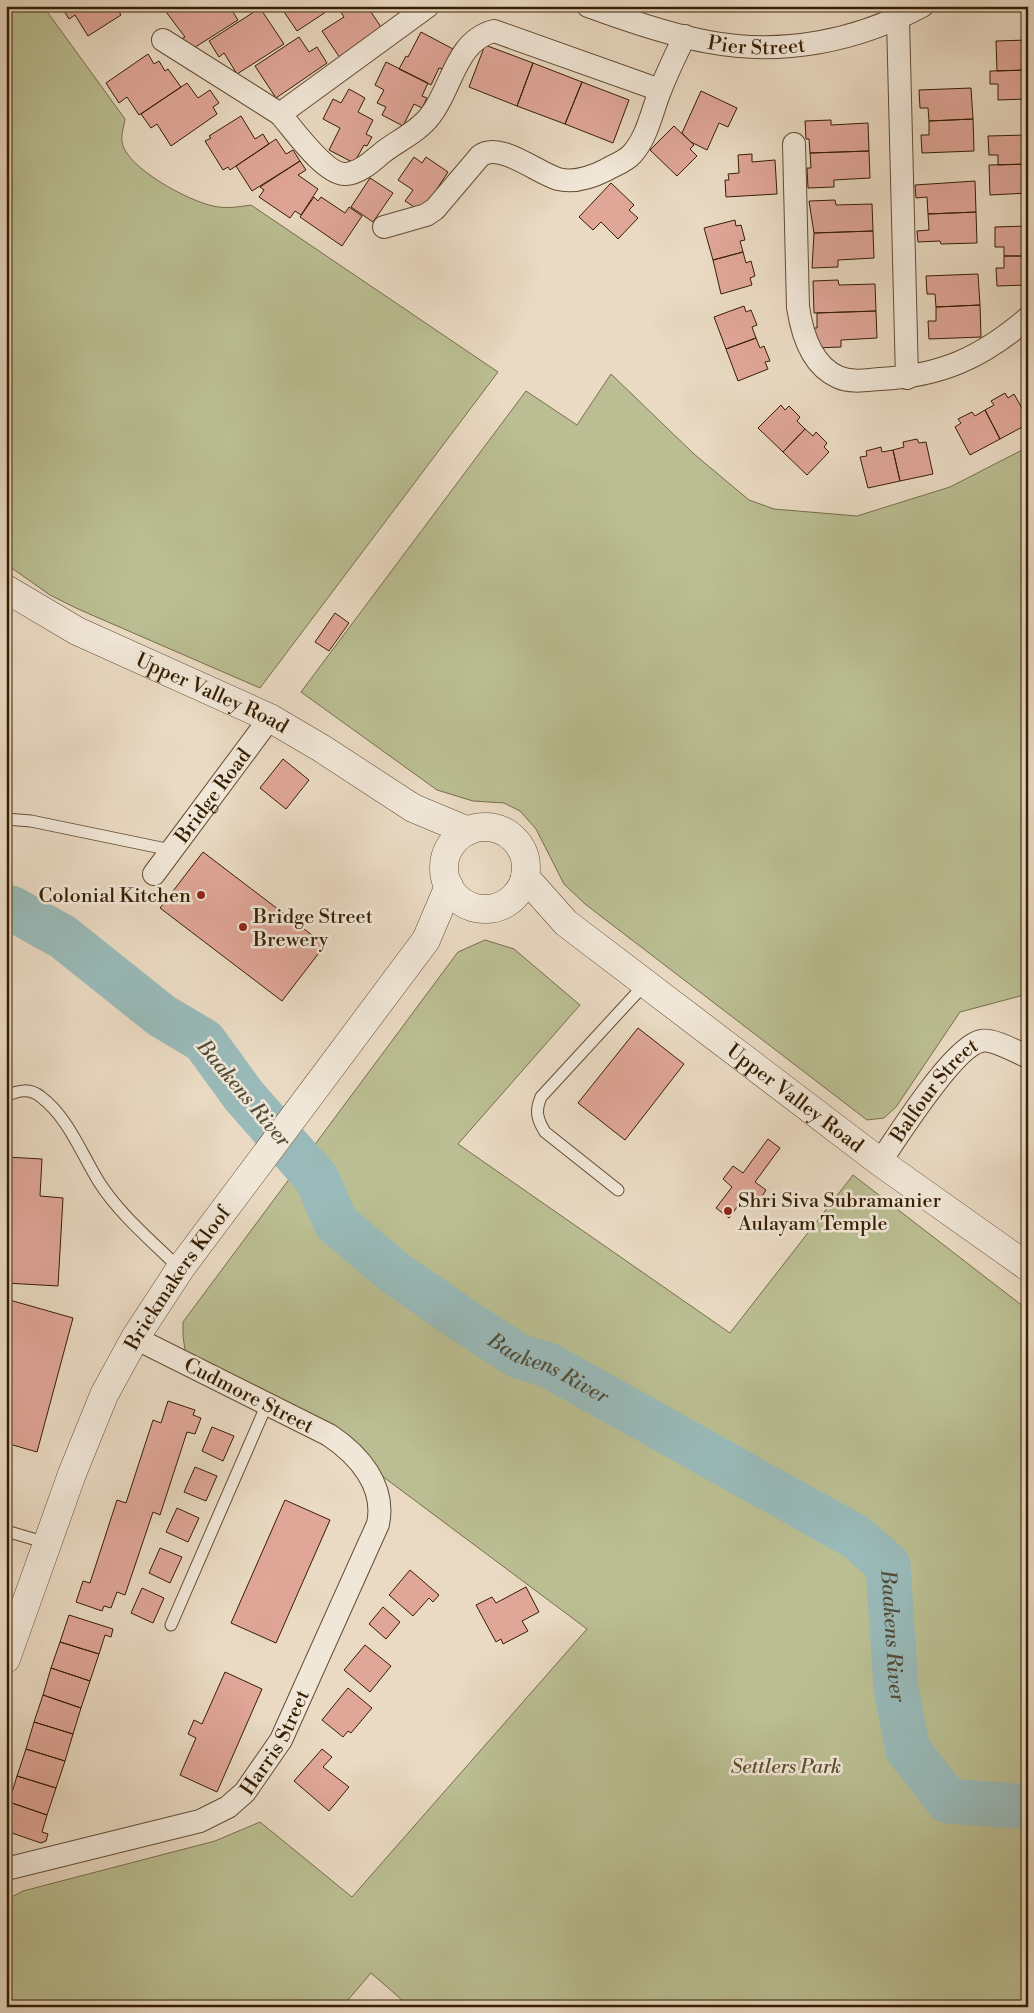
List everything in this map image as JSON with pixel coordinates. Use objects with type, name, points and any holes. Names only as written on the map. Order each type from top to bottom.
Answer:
[{"type":"street","points":[[280,114],[428,6]]},
{"type":"street","name":"Pier Street","points":[[588,6],[709,42],[776,47],[817,44],[865,32],[898,19],[922,6]]},
{"type":"street","points":[[898,19],[907,378]]},
{"type":"street","points":[[164,40],[280,114],[330,169],[345,175],[358,171],[415,130],[430,116],[470,45],[484,33],[494,30],[660,90]]},
{"type":"street","points":[[384,227],[420,217],[435,209],[480,156],[490,152],[503,154],[558,179],[586,177],[611,167],[632,153],[646,128],[660,90],[685,36]]},
{"type":"street","points":[[794,144],[798,307],[802,329],[810,351],[824,367],[838,377],[854,381],[907,378],[955,366],[1006,337],[1028,318]]},
{"type":"street","name":"Upper Valley Road","points":[[6,589],[77,631],[270,718],[321,748],[413,808],[468,831]]},
{"type":"street","name":"Bridge Road","points":[[154,874],[270,718]]},
{"type":"street","name":"Upper Valley Road","points":[[413,808],[447,855]]},
{"type":"street","points":[[480,828],[493,828],[505,833],[515,841],[522,852],[526,864],[525,877],[520,890],[511,900],[500,906],[477,908],[463,903],[449,886],[445,876],[447,855],[455,841],[468,831],[480,828]]},
{"type":"street","name":"Upper Valley Road","points":[[525,877],[566,923],[880,1162],[1028,1267]]},
{"type":"street","name":"Brickmakers Kloof","points":[[6,1658],[47,1543],[104,1395],[135,1338],[180,1269],[426,940],[449,886]]},
{"type":"street","name":"Upper Valley Road","points":[[511,900],[566,923]]},
{"type":"street","name":"Brickmakers Kloof","points":[[426,940],[477,908]]},
{"type":"street","name":"Balfour Street","points":[[880,1162],[944,1072],[972,1044],[982,1040],[1028,1057]]},
{"type":"street","name":"Cudmore Street","points":[[135,1338],[329,1435],[358,1458]]},
{"type":"street","name":"Harris Street","points":[[6,1869],[200,1821],[228,1807],[246,1792],[281,1740],[378,1524],[380,1514],[376,1487],[358,1458]]},
{"type":"lane","points":[[6,819],[31,821],[172,850]]},
{"type":"lane","points":[[618,1190],[545,1132],[537,1120],[537,1107],[541,1097],[645,983]]},
{"type":"lane","points":[[6,1096],[17,1090],[32,1091],[43,1098],[79,1144],[99,1182],[120,1210],[180,1269]]},
{"type":"lane","points":[[171,1625],[267,1404]]},
{"type":"lane","points":[[6,1532],[47,1543]]},
{"type":"green space","points":[[6,6],[43,6],[125,119],[122,142],[126,152],[146,172],[160,182],[202,203],[223,207],[251,205],[498,372],[260,688],[78,609],[50,595],[6,564]]},
{"type":"green space","points":[[611,374],[694,454],[749,500],[774,509],[857,516],[950,487],[1028,447],[1028,998],[1024,995],[960,1012],[896,1107],[884,1118],[867,1120],[585,904],[564,884],[536,829],[520,811],[504,803],[473,801],[437,790],[301,692],[526,391],[577,425]]},
{"type":"green space","name":"Settlers Park","points":[[485,940],[514,949],[580,1005],[458,1144],[730,1333],[853,1175],[1028,1310],[1028,2007],[410,2007],[371,1973],[342,2007],[6,2007],[6,1900],[23,1891],[215,1841],[260,1822],[352,1897],[587,1629],[358,1458],[187,1364],[183,1322],[458,952]]},
{"type":"building","points":[[61,6],[120,6],[117,8],[121,15],[88,36],[75,15],[69,19]]},
{"type":"building","points":[[166,6],[229,6],[238,20],[189,51],[181,39],[185,37],[163,8]]},
{"type":"building","points":[[280,6],[335,6],[297,31]]},
{"type":"building","points":[[337,6],[367,6],[383,30],[340,58],[322,31],[344,17]]},
{"type":"building","points":[[260,8],[284,44],[237,74],[224,53],[219,57],[209,41]]},
{"type":"building","points":[[421,32],[453,49],[443,69],[439,68],[431,85],[399,69],[406,56],[408,57]]},
{"type":"building","points":[[299,37],[309,52],[317,47],[327,63],[276,98],[255,66]]},
{"type":"building","points":[[1028,40],[1028,70],[997,71],[996,41]]},
{"type":"building","points":[[485,45],[533,63],[517,106],[469,87]]},
{"type":"building","points":[[148,54],[154,64],[159,61],[165,71],[168,69],[181,87],[139,115],[127,97],[119,103],[106,83]]},
{"type":"building","points":[[386,62],[428,83],[422,96],[427,98],[422,108],[414,104],[403,126],[382,115],[386,107],[377,103],[384,90],[375,85]]},
{"type":"building","points":[[533,63],[582,82],[565,124],[517,106]]},
{"type":"building","points":[[1028,70],[1028,99],[998,100],[998,84],[990,84],[990,71]]},
{"type":"building","points":[[582,82],[629,100],[613,143],[565,124]]},
{"type":"building","points":[[187,83],[198,98],[210,90],[219,103],[213,107],[217,114],[171,146],[157,124],[151,128],[141,114]]},
{"type":"building","points":[[971,88],[973,119],[929,121],[928,108],[920,108],[919,90]]},
{"type":"building","points":[[349,89],[365,98],[358,112],[373,120],[366,134],[372,137],[367,146],[364,145],[354,163],[329,150],[340,128],[323,119],[333,99],[341,103]]},
{"type":"building","points":[[701,91],[737,108],[728,127],[719,123],[707,150],[691,142],[682,133]]},
{"type":"building","points":[[241,116],[255,139],[263,134],[269,144],[230,170],[228,167],[223,170],[205,141],[211,138],[209,136]]},
{"type":"building","points":[[973,119],[974,151],[922,153],[921,135],[929,135],[929,121]]},
{"type":"building","points":[[831,120],[831,125],[868,123],[869,151],[810,153],[809,139],[806,139],[805,121]]},
{"type":"building","points":[[674,126],[694,145],[690,149],[697,156],[677,176],[650,150]]},
{"type":"building","points":[[1028,135],[1028,164],[998,165],[998,155],[989,155],[988,136]]},
{"type":"building","points":[[276,139],[286,154],[293,150],[300,161],[252,191],[236,166]]},
{"type":"building","points":[[869,151],[870,178],[834,180],[834,187],[808,188],[807,168],[811,168],[810,153]]},
{"type":"building","points":[[752,154],[752,162],[775,160],[777,194],[726,197],[725,180],[729,180],[728,174],[739,173],[738,155]]},
{"type":"building","points":[[414,157],[422,163],[426,157],[448,172],[422,212],[405,201],[413,190],[398,180]]},
{"type":"building","points":[[300,161],[306,170],[298,175],[318,189],[301,215],[295,211],[290,218],[259,197],[264,190],[260,187]]},
{"type":"building","points":[[1028,164],[1028,193],[990,195],[989,165]]},
{"type":"building","points":[[370,178],[393,193],[373,222],[351,207]]},
{"type":"building","points":[[975,181],[976,212],[928,214],[927,197],[916,198],[915,185]]},
{"type":"building","points":[[611,183],[634,205],[629,210],[638,218],[618,239],[601,222],[593,230],[579,217]]},
{"type":"building","points":[[314,197],[318,201],[321,197],[345,213],[349,207],[362,216],[342,246],[300,217]]},
{"type":"building","points":[[835,200],[836,205],[872,204],[873,231],[814,233],[809,201]]},
{"type":"building","points":[[976,212],[977,243],[941,244],[940,241],[918,242],[917,231],[929,230],[928,214]]},
{"type":"building","points":[[735,220],[736,226],[741,225],[745,240],[740,241],[743,252],[713,260],[704,228]]},
{"type":"building","points":[[1028,226],[1028,256],[1004,256],[1004,247],[995,247],[995,227]]},
{"type":"building","points":[[873,231],[874,258],[838,260],[838,267],[812,268],[814,233]]},
{"type":"building","points":[[743,252],[746,263],[751,261],[755,276],[750,278],[752,285],[721,294],[713,260]]},
{"type":"building","points":[[1004,256],[1028,256],[1028,285],[997,286],[996,268],[1004,268]]},
{"type":"building","points":[[978,274],[980,305],[936,307],[935,294],[927,294],[926,276]]},
{"type":"building","points":[[838,280],[839,285],[875,284],[876,311],[814,313],[813,281]]},
{"type":"building","points":[[980,305],[981,337],[929,339],[928,321],[936,321],[936,307]]},
{"type":"building","points":[[744,306],[746,312],[751,310],[757,325],[752,327],[756,338],[726,349],[714,317]]},
{"type":"building","points":[[876,311],[877,338],[841,340],[841,347],[815,348],[814,328],[817,328],[817,313]]},
{"type":"building","points":[[756,338],[760,348],[764,346],[770,361],[765,362],[768,369],[738,381],[726,349]]},
{"type":"building","points":[[1005,393],[1008,398],[1014,394],[1028,419],[1028,424],[1000,439],[985,410],[994,405],[991,401]]},
{"type":"building","points":[[781,405],[785,410],[789,406],[800,417],[797,421],[805,429],[783,452],[758,428]]},
{"type":"building","points":[[985,410],[1000,439],[970,455],[955,427],[961,423],[958,419],[972,412],[975,416]]},
{"type":"building","points":[[805,429],[813,436],[816,432],[827,443],[824,447],[829,452],[807,475],[783,452]]},
{"type":"building","points":[[917,439],[919,443],[926,442],[933,474],[900,481],[893,450],[904,447],[903,442]]},
{"type":"building","points":[[881,447],[882,452],[893,450],[900,481],[868,488],[860,457],[867,456],[866,451]]},
{"type":"building","points":[[335,613],[349,623],[329,651],[315,642]]},
{"type":"building","points":[[283,759],[309,780],[286,809],[260,788]]},
{"type":"building","name":"Bridge Street Brewery","points":[[203,852],[325,945],[282,1001],[160,908]]},
{"type":"building","points":[[638,1028],[684,1064],[625,1140],[578,1103]]},
{"type":"building","points":[[768,1139],[780,1148],[755,1182],[766,1190],[757,1204],[745,1196],[729,1218],[716,1208],[732,1187],[723,1179],[733,1166],[743,1173]]},
{"type":"building","points":[[6,1157],[42,1159],[40,1196],[63,1198],[58,1286],[6,1283]]},
{"type":"building","points":[[6,1299],[73,1318],[37,1452],[6,1443]]},
{"type":"building","points":[[168,1401],[195,1410],[193,1415],[201,1418],[195,1434],[187,1432],[160,1515],[153,1512],[125,1595],[117,1592],[111,1608],[104,1606],[102,1611],[76,1602],[83,1581],[90,1583],[117,1500],[126,1503],[153,1420],[161,1423]]},
{"type":"building","points":[[212,1427],[234,1436],[223,1461],[202,1451]]},
{"type":"building","points":[[195,1467],[217,1476],[206,1501],[184,1492]]},
{"type":"building","points":[[285,1500],[330,1520],[276,1643],[231,1623]]},
{"type":"building","points":[[177,1508],[199,1518],[188,1542],[166,1532]]},
{"type":"building","points":[[160,1548],[182,1557],[170,1583],[149,1573]]},
{"type":"building","points":[[410,1570],[439,1595],[433,1602],[429,1598],[413,1616],[389,1595]]},
{"type":"building","points":[[526,1587],[539,1612],[522,1621],[528,1631],[503,1644],[501,1639],[496,1642],[476,1605],[492,1597],[496,1603]]},
{"type":"building","points":[[142,1588],[164,1598],[153,1623],[131,1613]]},
{"type":"building","points":[[383,1607],[400,1622],[386,1639],[369,1624]]},
{"type":"building","points":[[69,1615],[113,1629],[111,1637],[105,1635],[99,1654],[60,1642]]},
{"type":"building","points":[[60,1642],[99,1654],[90,1681],[51,1668]]},
{"type":"building","points":[[365,1645],[391,1666],[370,1692],[344,1670]]},
{"type":"building","points":[[51,1668],[90,1681],[81,1708],[43,1695]]},
{"type":"building","points":[[225,1672],[262,1689],[217,1792],[180,1775],[196,1738],[188,1734],[194,1720],[202,1724]]},
{"type":"building","points":[[348,1688],[372,1708],[351,1733],[348,1731],[343,1737],[322,1720]]},
{"type":"building","points":[[43,1695],[81,1708],[73,1734],[34,1722]]},
{"type":"building","points":[[34,1722],[73,1734],[65,1761],[26,1749]]},
{"type":"building","points":[[26,1749],[65,1761],[56,1788],[17,1776]]},
{"type":"building","points":[[322,1749],[332,1757],[323,1767],[349,1787],[329,1811],[294,1781]]},
{"type":"building","points":[[17,1776],[56,1788],[47,1815],[9,1802]]},
{"type":"building","points":[[9,1802],[47,1815],[42,1832],[48,1834],[46,1841],[41,1843],[6,1831],[6,1810]]},
{"type":"waterway","name":"Baakens River","points":[[6,908],[11,908],[63,937],[162,1016],[204,1041],[244,1096],[317,1179],[336,1223],[395,1273],[518,1356],[548,1365],[856,1537],[888,1565],[896,1688],[908,1750],[948,1801],[1028,1807]]},
{"type":"place","name":"Colonial Kitchen","points":[[201,895]]},
{"type":"place","name":"Bridge Street Brewery","points":[[243,927]]},
{"type":"place","name":"Shri Siva Subramanier Aulayam Temple","points":[[728,1211]]}]
